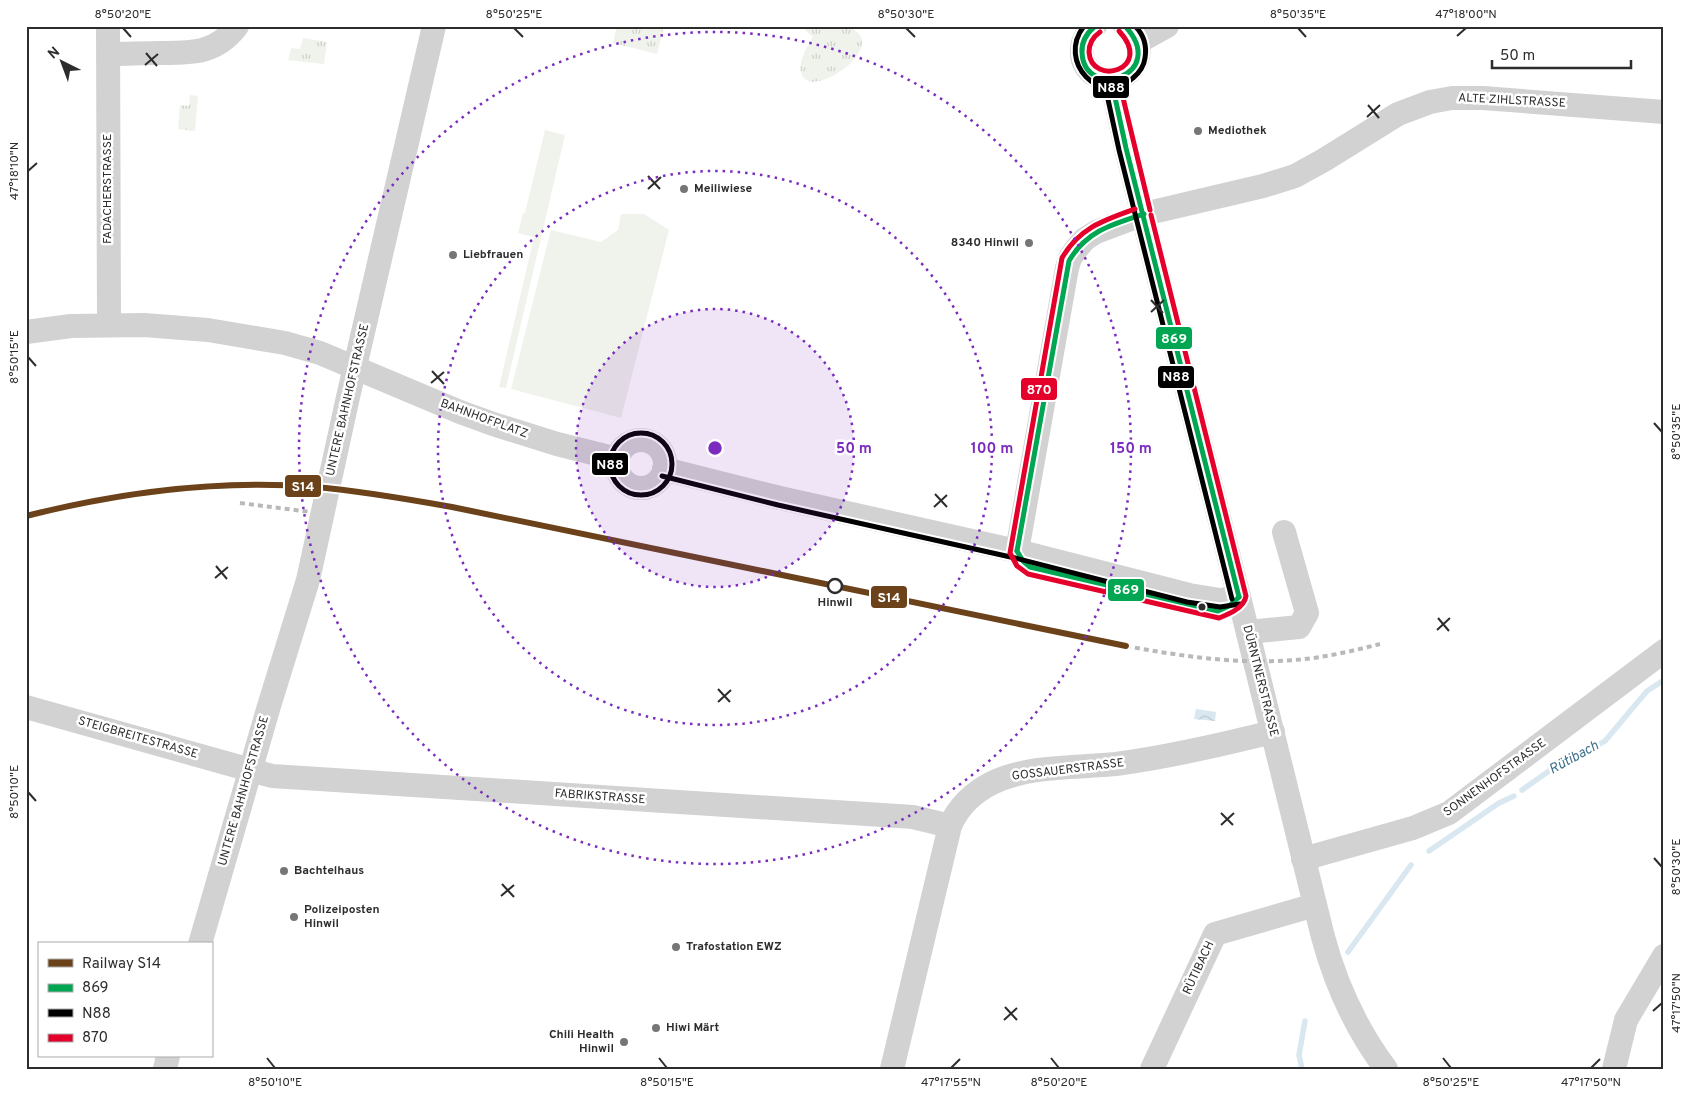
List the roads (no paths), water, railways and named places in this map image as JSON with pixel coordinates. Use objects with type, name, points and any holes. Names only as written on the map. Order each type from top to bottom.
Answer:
[{"type":"street","name":"FADACHERSTRASSE","points":[[108,26],[109,324]]},
{"type":"street","points":[[109,54],[197,52],[212,47],[223,40],[236,26]]},
{"type":"street","name":"UNTERE BAHNHOFSTRASSE","points":[[201,942],[308,580],[355,366],[434,26]]},
{"type":"street","points":[[1095,26],[1086,35],[1082,43],[1083,60],[1087,68],[1094,74],[1102,78],[1111,79],[1120,78],[1134,68],[1139,51],[1131,34],[1167,26]]},
{"type":"street","name":"DÜRNTNERSTRASSE","points":[[1111,79],[1328,954],[1338,984],[1362,1034],[1386,1069]]},
{"type":"street","name":"ALTE ZIHLSTRASSE","points":[[1017,552],[1069,261],[1076,248],[1093,234],[1144,214],[1264,186],[1295,176],[1398,114],[1442,99],[1484,98],[1664,112]]},
{"type":"street","name":"BAHNHOFPLATZ","points":[[26,332],[71,326],[109,324],[190,328],[304,348],[355,366],[380,379],[493,424],[557,444],[617,459]]},
{"type":"street","points":[[637,440],[646,441],[653,443],[663,455],[664,469],[657,481],[652,485],[638,488],[630,486],[619,474],[617,459],[621,450],[628,444],[637,440]]},
{"type":"street","points":[[664,469],[780,498],[1017,552],[1189,595],[1220,600],[1239,597]]},
{"type":"street","points":[[1248,632],[1299,627],[1307,613],[1284,532]]},
{"type":"street","name":"SONNENHOFSTRASSE","points":[[1304,859],[1413,828],[1449,813],[1664,651]]},
{"type":"street","name":"STEIGBREITESTRASSE","points":[[26,707],[250,771]]},
{"type":"street","name":"GOSSAUERSTRASSE","points":[[892,1069],[950,826],[961,808],[976,793],[993,783],[1014,775],[1152,758],[1192,751],[1272,732]]},
{"type":"street","name":"FABRIKSTRASSE","points":[[250,771],[272,776],[914,817],[950,826]]},
{"type":"street","name":"RÜTIBACH","points":[[1152,1069],[1215,934],[1315,905]]},
{"type":"street","points":[[1614,1069],[1626,1020],[1664,956]]},
{"type":"water","points":[[1196,709],[1216,712],[1215,721],[1194,719]]},
{"type":"waterway","name":"Rütibach","points":[[1522,790],[1549,771],[1605,741],[1647,691],[1664,680]]},
{"type":"waterway","name":"Rütibach","points":[[1429,851],[1499,803],[1514,796]]},
{"type":"waterway","name":"Rütibach","points":[[1348,952],[1411,865]]},
{"type":"waterway","name":"Rütibach","points":[[1302,1069],[1299,1055],[1305,1021]]},
{"type":"railway","points":[[240,503],[311,512]]},
{"type":"railway","points":[[1126,646],[1223,660],[1271,661],[1320,657],[1380,644]]},
{"type":"rail line","name":"S14","points":[[26,516],[98,500],[170,489],[206,486],[279,485],[350,491],[452,507],[1126,646]]},
{"type":"place","name":"Mediothek","points":[[1198,131]]},
{"type":"place","name":"Meiliwiese","points":[[684,189]]},
{"type":"place","name":"8340 Hinwil","points":[[1029,243]]},
{"type":"place","name":"Liebfrauen","points":[[453,255]]},
{"type":"place","name":"Hinwil","points":[[835,586]]},
{"type":"place","name":"Bachtelhaus","points":[[284,871]]},
{"type":"place","name":"Polizeiposten Hinwil","points":[[294,917]]},
{"type":"place","name":"Trafostation EWZ","points":[[676,947]]},
{"type":"place","name":"Hiwi Märt","points":[[656,1028]]},
{"type":"place","name":"Chili Health Hinwil","points":[[624,1042]]}]
